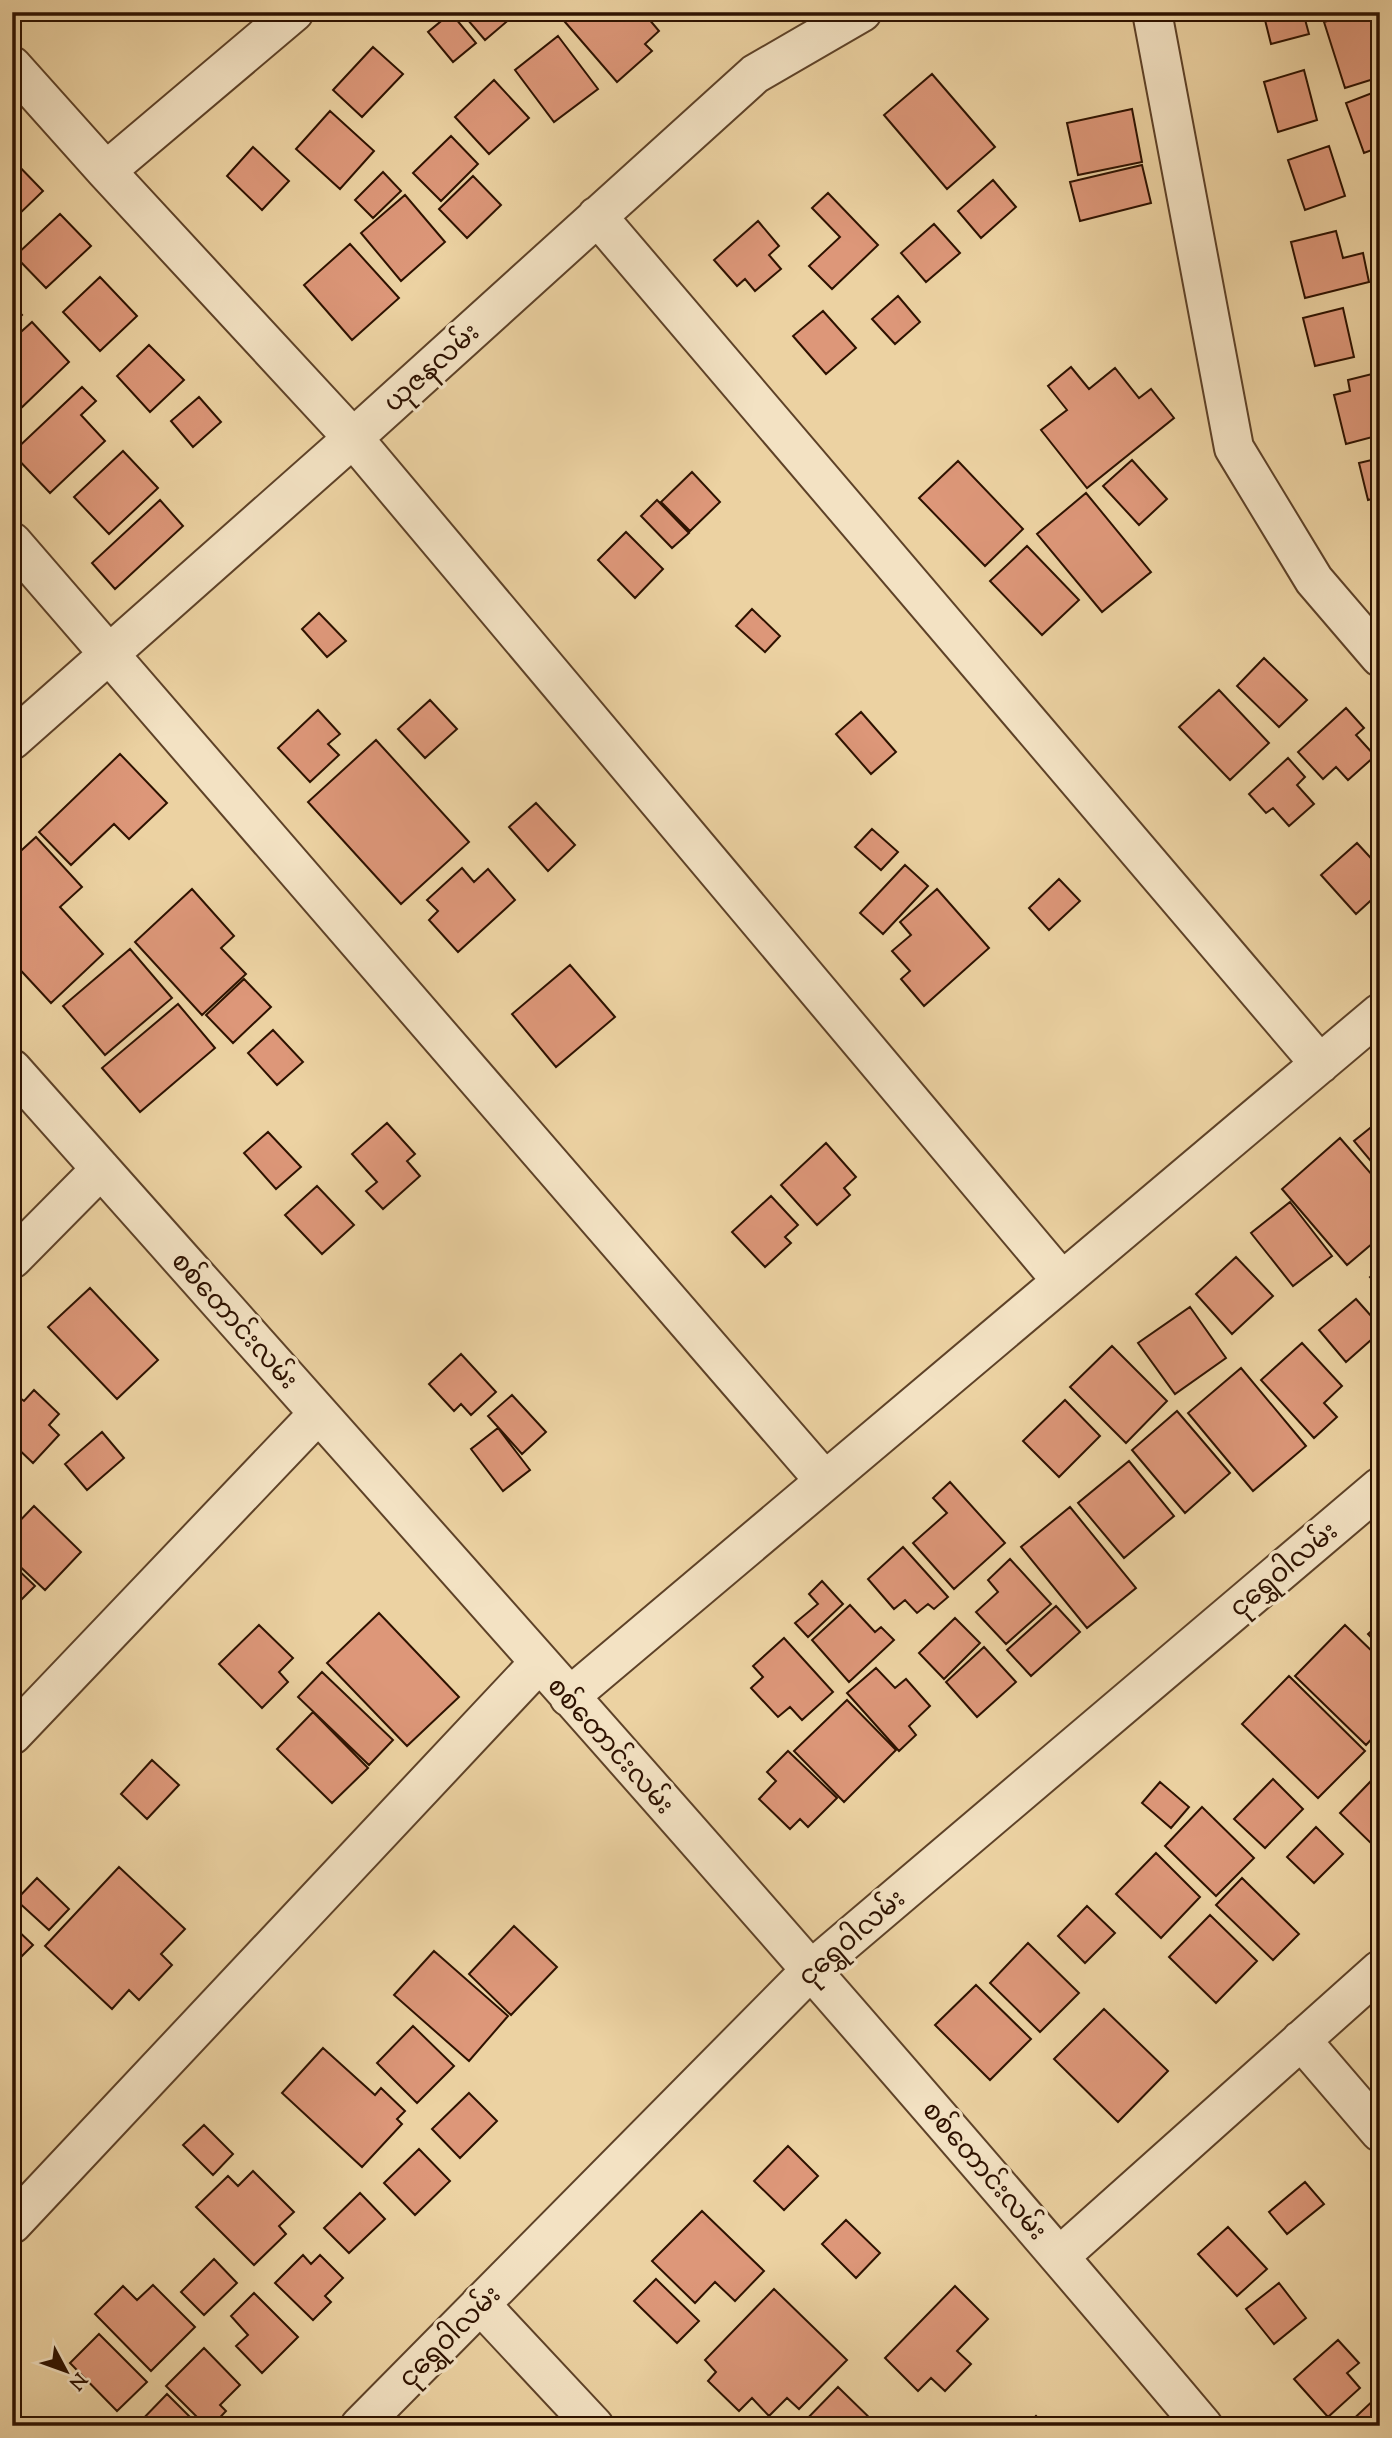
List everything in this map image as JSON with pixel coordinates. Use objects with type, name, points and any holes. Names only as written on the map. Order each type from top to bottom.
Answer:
[{"type":"street","points":[[106,171],[294,12]]},
{"type":"street","name":"ယုဇနလမ်း","points":[[12,740],[353,438],[755,74],[862,12]]},
{"type":"street","points":[[1152,12],[1234,448],[1314,580],[1380,657]]},
{"type":"street","points":[[12,66],[353,438],[1062,1281]]},
{"type":"street","points":[[597,216],[1320,1064]]},
{"type":"street","points":[[12,542],[825,1481]]},
{"type":"street","points":[[569,1697],[1380,1013]]},
{"type":"street","name":"စစ်တောင်းလမ်း","points":[[12,1069],[811,1969],[1060,2256],[1203,2426]]},
{"type":"street","points":[[12,1259],[101,1170]]},
{"type":"street","points":[[12,1735],[318,1414]]},
{"type":"street","name":"ငုရွှေဝါလမ်း","points":[[360,2426],[811,1969],[1380,1487]]},
{"type":"street","points":[[12,2224],[539,1663]]},
{"type":"street","points":[[1060,2256],[1380,1970]]},
{"type":"street","points":[[1301,2040],[1380,2132]]},
{"type":"street","points":[[480,2304],[594,2426]]},
{"type":"building","points":[[461,12],[518,12],[485,40]]},
{"type":"building","points":[[576,12],[643,12],[659,31],[645,44],[652,51],[617,82],[565,22]]},
{"type":"building","points":[[1263,12],[1303,12],[1309,34],[1271,44]]},
{"type":"building","points":[[1357,12],[1380,12],[1380,77],[1345,88],[1324,22]]},
{"type":"building","points":[[451,13],[476,43],[453,62],[428,32]]},
{"type":"building","points":[[558,36],[598,89],[554,122],[515,70]]},
{"type":"building","points":[[373,47],[403,74],[362,117],[333,90]]},
{"type":"building","points":[[1304,70],[1317,120],[1278,132],[1264,82]]},
{"type":"building","points":[[932,74],[995,147],[947,189],[884,115]]},
{"type":"building","points":[[494,80],[529,118],[489,154],[455,117]]},
{"type":"building","points":[[1380,90],[1380,147],[1364,153],[1346,103]]},
{"type":"building","points":[[1132,109],[1142,162],[1078,175],[1067,123]]},
{"type":"building","points":[[330,111],[374,151],[340,189],[296,149]]},
{"type":"building","points":[[451,136],[478,164],[441,201],[413,173]]},
{"type":"building","points":[[1329,146],[1345,196],[1305,210],[1288,160]]},
{"type":"building","points":[[253,147],[289,181],[262,210],[227,176]]},
{"type":"building","points":[[12,159],[43,191],[12,221]]},
{"type":"building","points":[[1142,165],[1151,203],[1080,221],[1070,182]]},
{"type":"building","points":[[383,172],[401,191],[373,218],[355,200]]},
{"type":"building","points":[[473,176],[501,205],[467,238],[439,209]]},
{"type":"building","points":[[993,180],[1016,207],[981,238],[958,211]]},
{"type":"building","points":[[828,193],[878,245],[832,289],[809,266],[840,237],[812,208]]},
{"type":"building","points":[[405,195],[445,242],[401,281],[361,233]]},
{"type":"building","points":[[60,214],[91,246],[46,288],[15,256]]},
{"type":"building","points":[[758,221],[779,246],[769,255],[781,269],[755,291],[745,279],[737,286],[714,260]]},
{"type":"building","points":[[934,224],[960,253],[926,282],[901,253]]},
{"type":"building","points":[[1336,231],[1343,258],[1363,253],[1369,282],[1305,298],[1291,242]]},
{"type":"building","points":[[350,244],[399,298],[352,340],[304,285]]},
{"type":"building","points":[[100,277],[137,316],[100,351],[63,312]]},
{"type":"building","points":[[898,296],[920,322],[895,344],[872,319]]},
{"type":"building","points":[[12,304],[22,315],[12,324]]},
{"type":"building","points":[[1343,308],[1354,357],[1315,366],[1303,318]]},
{"type":"building","points":[[823,311],[856,348],[826,374],[793,336]]},
{"type":"building","points":[[32,322],[69,362],[17,412],[12,407],[12,340]]},
{"type":"building","points":[[149,345],[184,380],[150,412],[117,376]]},
{"type":"building","points":[[1071,367],[1089,389],[1115,368],[1139,398],[1151,389],[1174,418],[1087,488],[1041,430],[1067,410],[1048,386]]},
{"type":"building","points":[[1380,372],[1380,435],[1346,444],[1334,395],[1350,391],[1348,380]]},
{"type":"building","points":[[82,387],[96,401],[81,415],[105,441],[50,493],[12,453]]},
{"type":"building","points":[[199,397],[221,422],[193,447],[171,421]]},
{"type":"building","points":[[123,451],[158,488],[109,534],[74,497]]},
{"type":"building","points":[[1380,458],[1380,497],[1368,500],[1359,463]]},
{"type":"building","points":[[1132,460],[1167,499],[1139,525],[1103,486]]},
{"type":"building","points":[[958,461],[1023,529],[985,566],[919,498]]},
{"type":"building","points":[[692,472],[720,502],[690,531],[661,502]]},
{"type":"building","points":[[1086,493],[1151,572],[1102,612],[1037,534]]},
{"type":"building","points":[[160,500],[183,526],[115,589],[92,563]]},
{"type":"building","points":[[657,500],[689,533],[672,548],[641,516]]},
{"type":"building","points":[[626,532],[663,569],[635,598],[598,560]]},
{"type":"building","points":[[1027,546],[1079,600],[1042,635],[990,581]]},
{"type":"building","points":[[752,609],[780,636],[765,652],[736,626]]},
{"type":"building","points":[[319,613],[346,641],[327,657],[302,629]]},
{"type":"building","points":[[1264,658],[1307,700],[1279,727],[1237,686]]},
{"type":"building","points":[[1219,690],[1269,743],[1230,780],[1179,727]]},
{"type":"building","points":[[430,700],[457,729],[425,758],[398,729]]},
{"type":"building","points":[[1346,708],[1364,728],[1356,735],[1375,756],[1348,780],[1336,767],[1323,779],[1298,752]]},
{"type":"building","points":[[318,710],[340,734],[328,744],[339,755],[310,782],[278,748]]},
{"type":"building","points":[[861,712],[896,752],[871,774],[836,734]]},
{"type":"building","points":[[376,740],[469,842],[401,904],[308,802]]},
{"type":"building","points":[[120,754],[167,803],[129,839],[114,824],[71,865],[39,832]]},
{"type":"building","points":[[1288,758],[1305,777],[1297,785],[1314,804],[1289,826],[1273,808],[1266,813],[1249,794]]},
{"type":"building","points":[[536,803],[575,845],[548,871],[509,827]]},
{"type":"building","points":[[872,829],[898,852],[881,870],[855,847]]},
{"type":"building","points":[[36,837],[82,887],[60,907],[103,954],[51,1003],[12,961],[12,859]]},
{"type":"building","points":[[1357,843],[1380,868],[1380,892],[1356,914],[1321,875]]},
{"type":"building","points":[[905,865],[928,886],[883,934],[860,913]]},
{"type":"building","points":[[462,868],[474,882],[488,869],[515,900],[458,952],[429,920],[438,911],[427,900]]},
{"type":"building","points":[[1059,879],[1080,901],[1049,930],[1029,908]]},
{"type":"building","points":[[192,889],[234,936],[221,948],[246,974],[202,1015],[135,942]]},
{"type":"building","points":[[937,889],[989,948],[924,1006],[901,979],[910,971],[892,951],[911,935],[900,922]]},
{"type":"building","points":[[130,949],[172,998],[105,1055],[63,1006]]},
{"type":"building","points":[[570,965],[615,1017],[556,1067],[512,1014]]},
{"type":"building","points":[[244,979],[271,1007],[233,1043],[206,1015]]},
{"type":"building","points":[[178,1004],[215,1048],[140,1112],[102,1068]]},
{"type":"building","points":[[273,1030],[303,1062],[277,1085],[248,1053]]},
{"type":"building","points":[[1380,1120],[1380,1172],[1354,1141]]},
{"type":"building","points":[[387,1123],[415,1154],[407,1161],[420,1176],[383,1209],[366,1191],[377,1182],[352,1154]]},
{"type":"building","points":[[268,1132],[301,1167],[276,1189],[244,1153]]},
{"type":"building","points":[[1340,1138],[1380,1184],[1380,1237],[1347,1265],[1282,1189]]},
{"type":"building","points":[[826,1143],[856,1177],[844,1188],[850,1195],[817,1225],[781,1185]]},
{"type":"building","points":[[317,1186],[354,1225],[322,1254],[285,1215]]},
{"type":"building","points":[[771,1196],[798,1225],[785,1237],[791,1243],[765,1267],[732,1232]]},
{"type":"building","points":[[1290,1202],[1332,1256],[1293,1286],[1251,1233]]},
{"type":"building","points":[[1236,1257],[1273,1296],[1232,1334],[1196,1294]]},
{"type":"building","points":[[1380,1269],[1380,1288],[1370,1277]]},
{"type":"building","points":[[90,1288],[158,1360],[117,1399],[48,1327]]},
{"type":"building","points":[[1356,1299],[1380,1326],[1380,1332],[1346,1362],[1319,1330]]},
{"type":"building","points":[[1190,1307],[1226,1358],[1175,1394],[1138,1343]]},
{"type":"building","points":[[1302,1343],[1342,1386],[1324,1403],[1337,1417],[1314,1438],[1261,1380]]},
{"type":"building","points":[[1112,1346],[1167,1401],[1126,1443],[1070,1387]]},
{"type":"building","points":[[461,1354],[496,1392],[471,1415],[461,1404],[454,1411],[429,1384]]},
{"type":"building","points":[[1241,1368],[1306,1446],[1253,1491],[1188,1413]]},
{"type":"building","points":[[34,1390],[59,1414],[49,1425],[59,1435],[33,1463],[12,1443],[12,1392],[24,1401]]},
{"type":"building","points":[[512,1395],[546,1432],[522,1454],[488,1416]]},
{"type":"building","points":[[1065,1400],[1100,1436],[1059,1477],[1023,1441]]},
{"type":"building","points":[[1177,1411],[1230,1473],[1185,1513],[1132,1450]]},
{"type":"building","points":[[498,1428],[530,1470],[503,1491],[471,1449]]},
{"type":"building","points":[[102,1432],[124,1458],[87,1490],[65,1464]]},
{"type":"building","points":[[1129,1461],[1174,1516],[1124,1558],[1078,1503]]},
{"type":"building","points":[[950,1482],[1005,1543],[954,1589],[913,1543],[947,1513],[933,1498]]},
{"type":"building","points":[[34,1506],[81,1552],[45,1590],[12,1559],[12,1529]]},
{"type":"building","points":[[1070,1507],[1136,1588],[1087,1628],[1021,1547]]},
{"type":"building","points":[[903,1547],[948,1597],[934,1609],[928,1604],[917,1613],[905,1600],[894,1609],[868,1579]]},
{"type":"building","points":[[1010,1559],[1051,1604],[1006,1644],[976,1612],[998,1592],[988,1580]]},
{"type":"building","points":[[12,1564],[35,1586],[12,1609]]},
{"type":"building","points":[[822,1581],[843,1604],[808,1637],[795,1623],[818,1604],[809,1594]]},
{"type":"building","points":[[850,1605],[875,1632],[881,1627],[894,1640],[849,1682],[812,1640]]},
{"type":"building","points":[[1056,1606],[1080,1632],[1031,1676],[1007,1650]]},
{"type":"building","points":[[379,1613],[459,1697],[407,1746],[327,1663]]},
{"type":"building","points":[[955,1618],[980,1643],[944,1679],[919,1653]]},
{"type":"building","points":[[1380,1623],[1380,1647],[1368,1634]]},
{"type":"building","points":[[259,1625],[293,1658],[279,1672],[288,1682],[262,1708],[219,1664]]},
{"type":"building","points":[[1345,1625],[1380,1659],[1380,1730],[1366,1745],[1295,1676]]},
{"type":"building","points":[[784,1638],[833,1692],[802,1720],[790,1707],[778,1717],[751,1688],[763,1677],[753,1666]]},
{"type":"building","points":[[984,1647],[1016,1682],[977,1717],[946,1682]]},
{"type":"building","points":[[876,1668],[895,1688],[906,1679],[930,1706],[909,1726],[916,1735],[899,1751],[847,1693]]},
{"type":"building","points":[[322,1672],[393,1740],[369,1765],[298,1697]]},
{"type":"building","points":[[1289,1676],[1365,1751],[1318,1798],[1242,1724]]},
{"type":"building","points":[[847,1700],[896,1750],[844,1802],[794,1751]]},
{"type":"building","points":[[313,1712],[368,1768],[332,1803],[277,1749]]},
{"type":"building","points":[[788,1751],[837,1798],[808,1827],[800,1819],[790,1829],[759,1799],[776,1781],[767,1772]]},
{"type":"building","points":[[152,1760],[179,1785],[147,1819],[121,1794]]},
{"type":"building","points":[[1273,1779],[1303,1809],[1265,1848],[1234,1819]]},
{"type":"building","points":[[1160,1782],[1189,1807],[1171,1828],[1142,1803]]},
{"type":"building","points":[[1370,1782],[1380,1791],[1380,1852],[1340,1813]]},
{"type":"building","points":[[1202,1807],[1254,1858],[1216,1896],[1165,1846]]},
{"type":"building","points":[[1316,1827],[1343,1854],[1314,1883],[1287,1857]]},
{"type":"building","points":[[1156,1853],[1200,1897],[1161,1938],[1116,1894]]},
{"type":"building","points":[[119,1867],[185,1929],[161,1954],[172,1965],[139,2000],[129,1990],[112,2009],[45,1946]]},
{"type":"building","points":[[37,1878],[69,1909],[49,1930],[16,1900]]},
{"type":"building","points":[[1242,1878],[1299,1934],[1273,1960],[1216,1905]]},
{"type":"building","points":[[1087,1906],[1115,1933],[1085,1963],[1058,1936]]},
{"type":"building","points":[[1210,1915],[1257,1961],[1216,2003],[1169,1957]]},
{"type":"building","points":[[12,1925],[33,1945],[12,1966]]},
{"type":"building","points":[[514,1926],[557,1967],[511,2015],[469,1974]]},
{"type":"building","points":[[1028,1943],[1079,1993],[1040,2032],[990,1983]]},
{"type":"building","points":[[434,1951],[508,2016],[469,2061],[394,1995]]},
{"type":"building","points":[[976,1985],[1031,2039],[990,2080],[935,2025]]},
{"type":"building","points":[[1104,2009],[1168,2071],[1118,2122],[1054,2059]]},
{"type":"building","points":[[413,2026],[454,2066],[417,2103],[377,2063]]},
{"type":"building","points":[[323,2048],[375,2095],[381,2088],[405,2111],[397,2119],[402,2124],[362,2167],[282,2093]]},
{"type":"building","points":[[469,2093],[497,2121],[460,2158],[432,2129]]},
{"type":"building","points":[[204,2125],[233,2154],[213,2175],[183,2145]]},
{"type":"building","points":[[788,2146],[818,2176],[784,2210],[754,2181]]},
{"type":"building","points":[[419,2149],[450,2181],[415,2215],[384,2183]]},
{"type":"building","points":[[253,2171],[294,2212],[279,2226],[286,2234],[254,2265],[196,2207],[228,2176],[238,2186]]},
{"type":"building","points":[[1305,2182],[1324,2204],[1287,2234],[1269,2212]]},
{"type":"building","points":[[360,2193],[385,2219],[349,2253],[324,2228]]},
{"type":"building","points":[[702,2211],[764,2271],[735,2301],[715,2282],[695,2303],[652,2261]]},
{"type":"building","points":[[846,2220],[880,2253],[856,2278],[822,2244]]},
{"type":"building","points":[[1228,2227],[1267,2269],[1237,2296],[1198,2254]]},
{"type":"building","points":[[303,2255],[311,2264],[320,2255],[343,2278],[325,2296],[331,2302],[313,2320],[275,2283]]},
{"type":"building","points":[[214,2259],[237,2283],[204,2315],[181,2292]]},
{"type":"building","points":[[656,2279],[699,2321],[677,2343],[634,2301]]},
{"type":"building","points":[[1279,2283],[1306,2318],[1274,2344],[1246,2309]]},
{"type":"building","points":[[153,2285],[195,2327],[151,2371],[95,2314],[123,2286],[137,2300]]},
{"type":"building","points":[[955,2286],[988,2319],[957,2351],[971,2364],[945,2391],[931,2378],[918,2391],[885,2358]]},
{"type":"building","points":[[774,2289],[847,2360],[799,2409],[787,2398],[769,2416],[752,2398],[739,2411],[708,2381],[716,2372],[705,2360]]},
{"type":"building","points":[[254,2293],[298,2337],[262,2373],[236,2346],[248,2335],[231,2316]]},
{"type":"building","points":[[99,2334],[147,2382],[117,2411],[70,2363]]},
{"type":"building","points":[[1338,2340],[1359,2363],[1347,2373],[1360,2388],[1328,2417],[1294,2379]]},
{"type":"building","points":[[204,2348],[240,2385],[220,2405],[226,2411],[212,2426],[206,2426],[166,2386]]},
{"type":"building","points":[[838,2387],[878,2426],[800,2426]]},
{"type":"building","points":[[167,2394],[199,2426],[136,2426]]},
{"type":"building","points":[[1380,2394],[1380,2426],[1346,2426]]},
{"type":"building","points":[[1036,2416],[1046,2426],[1026,2426]]}]
